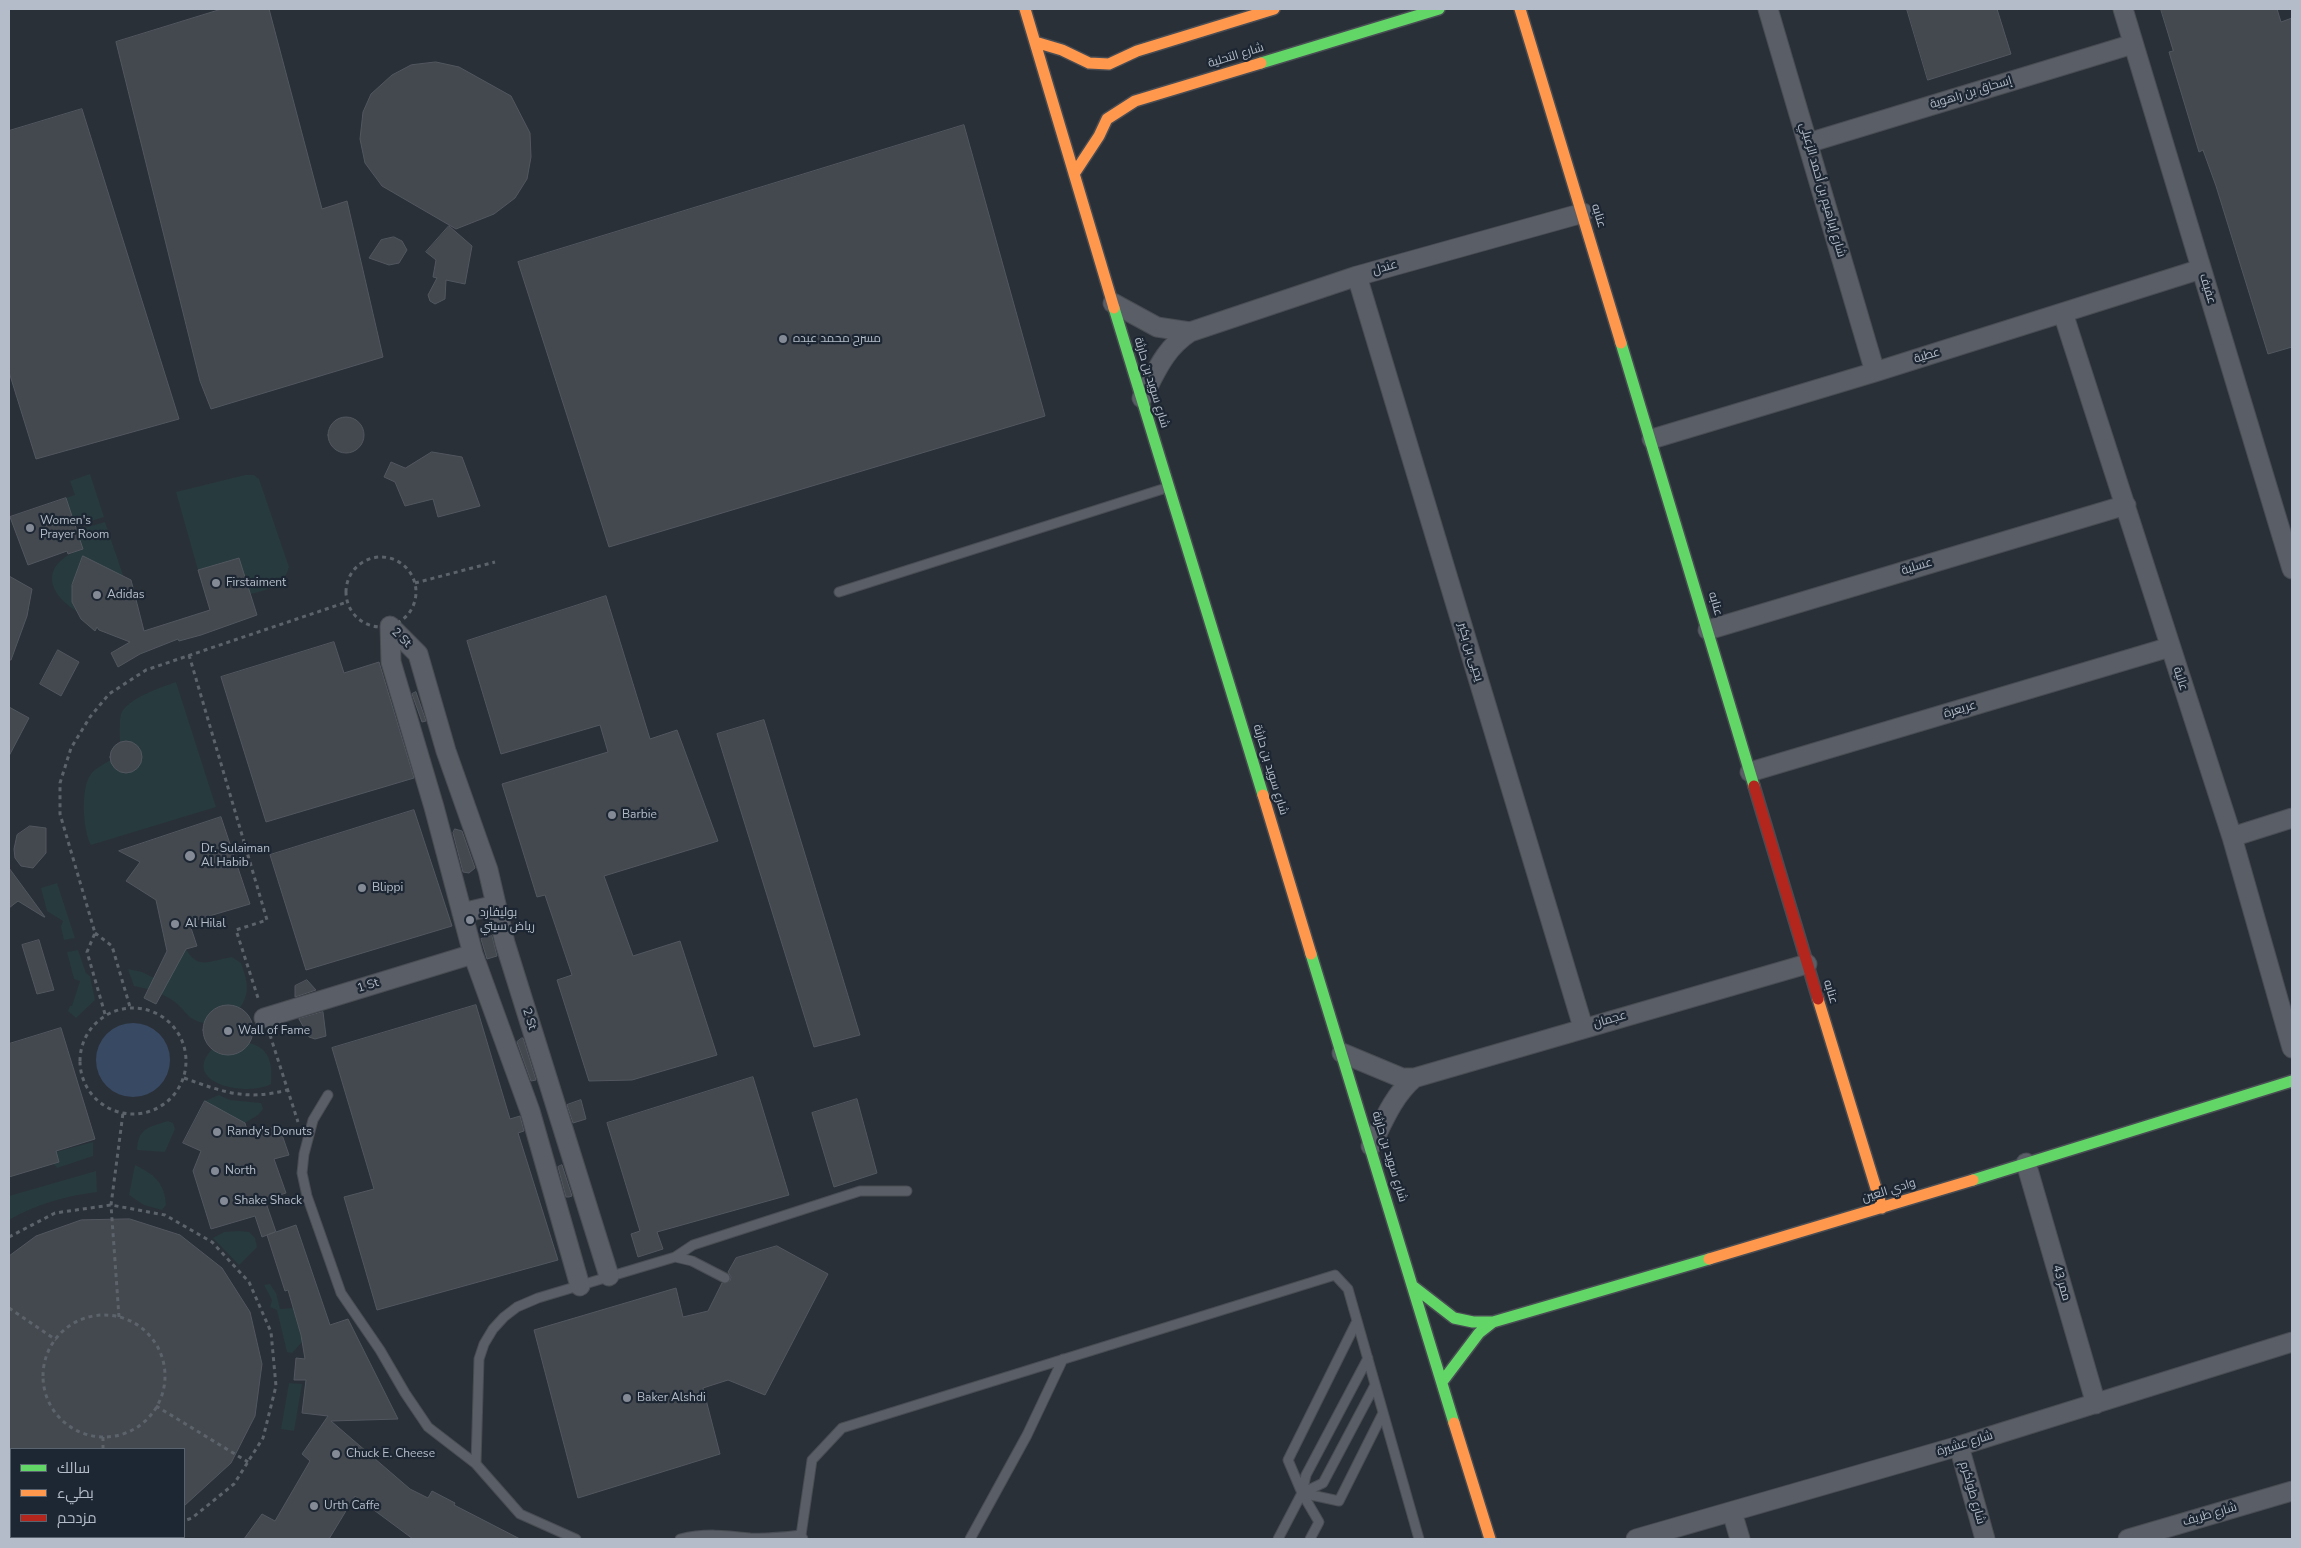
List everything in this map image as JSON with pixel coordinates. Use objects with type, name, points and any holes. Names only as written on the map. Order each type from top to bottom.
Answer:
[{"type":"street","name":"شارع سويد بن حارثة","points":[[1025,9],[1112,303],[1371,1146],[1489,1539]]},
{"type":"street","points":[[1036,42],[1062,50],[1089,63],[1108,64],[1136,51],[1274,9]]},
{"type":"street","name":"شارع التحلية","points":[[1074,174],[1099,136],[1107,119],[1135,101],[1439,9]]},
{"type":"street","name":"عنابه","points":[[1520,9],[1652,439],[1807,964],[1882,1208]]},
{"type":"street","name":"شارع إبراهيم بن أحمد الزعبلي","points":[[1768,9],[1875,372]]},
{"type":"street","name":"عفيف","points":[[2123,9],[2292,569]]},
{"type":"street","name":"إسحاق بن راهوية","points":[[1808,143],[2133,44]]},
{"type":"street","name":"عندل","points":[[1142,398],[1166,353],[1175,342],[1190,332],[1357,276],[1583,213]]},
{"type":"street","name":"عطية","points":[[1652,439],[1875,372],[2201,269]]},
{"type":"street","name":"يحيى بن بكير","points":[[1357,276],[1583,1027]]},
{"type":"street","name":"عندل","points":[[1112,303],[1157,327],[1190,332]]},
{"type":"street","name":"عالية","points":[[2063,313],[2232,837],[2292,1048]]},
{"type":"street","name":"عسلية","points":[[1708,630],[2126,505]]},
{"type":"street","name":"2 St","points":[[390,626],[418,654],[452,768],[488,870],[518,985],[609,1276]]},
{"type":"street","name":"2 St","points":[[390,626],[391,662],[425,777],[473,954],[533,1122],[580,1286]]},
{"type":"street","name":"عريعرة","points":[[1750,772],[2170,647]]},
{"type":"street","points":[[425,777],[452,768]]},
{"type":"street","points":[[2232,837],[2292,818]]},
{"type":"street","points":[[462,913],[496,905]]},
{"type":"street","name":"1 St","points":[[264,1018],[473,954]]},
{"type":"street","name":"عجمان","points":[[1342,1053],[1402,1078],[1414,1078],[1583,1027],[1807,964]]},
{"type":"street","points":[[488,995],[518,985]]},
{"type":"street","name":"عجمان","points":[[1371,1146],[1392,1102],[1402,1088],[1414,1078]]},
{"type":"street","name":"وادي العين","points":[[1414,1287],[1454,1318],[1473,1322],[1493,1322],[1882,1208],[2292,1081]]},
{"type":"street","points":[[533,1122],[558,1114]]},
{"type":"street","name":"ممر 43","points":[[2026,1163],[2096,1404]]},
{"type":"street","name":"وادي العين","points":[[1442,1382],[1468,1345],[1493,1322]]},
{"type":"street","name":"شارع عشيرة","points":[[1636,1539],[1959,1446],[2292,1342]]},
{"type":"street","name":"شارع طولكرم","points":[[1959,1446],[1985,1539]]},
{"type":"street","name":"شارع طريف","points":[[2133,1539],[2292,1491]]},
{"type":"street","points":[[1732,1512],[1740,1539]]},
{"type":"lane","points":[[839,592],[1169,488]]},
{"type":"lane","points":[[328,1095],[313,1120],[304,1154],[302,1174],[307,1196],[341,1293],[380,1350],[428,1428],[476,1464],[520,1514],[576,1539]]},
{"type":"lane","points":[[476,1464],[479,1359],[484,1344],[493,1329],[517,1307],[609,1276],[675,1257],[693,1245],[832,1198],[860,1191],[907,1191]]},
{"type":"lane","points":[[675,1257],[692,1261],[725,1278]]},
{"type":"lane","points":[[680,1539],[699,1534],[751,1538],[802,1537],[812,1460],[842,1428],[1335,1275],[1348,1289],[1419,1539]]},
{"type":"lane","points":[[1310,1539],[1319,1522],[1302,1493],[1288,1460],[1357,1321]]},
{"type":"lane","points":[[1278,1539],[1302,1493],[1306,1475],[1368,1358]]},
{"type":"lane","points":[[970,1539],[1026,1435],[1063,1359]]},
{"type":"lane","points":[[1302,1493],[1323,1483],[1375,1386]]},
{"type":"lane","points":[[1302,1493],[1339,1501],[1383,1413]]},
{"type":"path","points":[[371,558],[393,559],[410,573],[415,583],[413,605],[400,622],[390,626],[368,625],[352,612],[347,602],[346,591],[353,570],[371,558]]},
{"type":"path","points":[[415,583],[495,562]]},
{"type":"path","points":[[106,1014],[87,952],[94,933],[60,814],[60,783],[71,748],[90,717],[109,694],[146,670],[347,602]]},
{"type":"path","points":[[189,655],[267,920],[236,930]]},
{"type":"path","points":[[94,933],[112,946],[130,1007]]},
{"type":"path","points":[[130,1007],[148,1009],[163,1017],[176,1029],[184,1044],[187,1061],[184,1078],[176,1093],[163,1105],[148,1113],[131,1115],[114,1111],[98,1103],[87,1090],[80,1074],[79,1057],[83,1040],[92,1025],[106,1014],[130,1007]]},
{"type":"path","points":[[184,1078],[232,1094],[268,1095],[288,1090]]},
{"type":"path","points":[[119,1317],[111,1205],[123,1113]]},
{"type":"path","points":[[9,1237],[56,1213],[111,1205],[165,1215],[212,1242],[249,1282],[271,1332],[276,1386],[263,1438],[234,1484],[192,1518],[185,1521]]},
{"type":"path","points":[[9,1308],[56,1340]]},
{"type":"path","points":[[99,1315],[119,1317],[137,1324],[152,1338],[162,1355],[165,1374],[163,1393],[156,1406],[140,1425],[123,1434],[104,1436],[84,1433],[66,1423],[52,1408],[44,1389],[43,1368],[49,1348],[62,1332],[79,1320],[99,1315]]},
{"type":"path","points":[[156,1406],[248,1462]]},
{"type":"path","points":[[103,1448],[104,1436]]},
{"type":"green space","points":[[90,474],[104,517],[75,526],[66,498],[75,495],[70,481]]},
{"type":"green space","points":[[245,475],[254,475],[259,479],[289,567],[286,575],[274,586],[232,599],[228,585],[246,579],[239,559],[198,570],[176,492]]},
{"type":"green space","points":[[105,522],[124,578],[72,585],[72,602],[76,611],[57,594],[52,576],[55,568],[61,561],[70,554],[83,549],[77,530]]},
{"type":"green space","points":[[176,682],[216,807],[91,845],[86,830],[85,789],[91,774],[111,760],[113,749],[120,742],[121,714],[130,703],[154,690]]},
{"type":"green space","points":[[57,883],[75,938],[64,940],[61,927],[63,921],[47,911],[41,888]]},
{"type":"green space","points":[[186,949],[195,960],[200,962],[211,962],[232,957],[241,963],[247,991],[240,1008],[223,1006],[209,1013],[204,1023],[199,1022],[191,1018],[166,996],[134,986],[128,969],[142,972],[166,984]]},
{"type":"green space","points":[[78,950],[86,973],[90,976],[95,1000],[76,1018],[68,1011],[70,1006],[72,1006],[80,981],[74,979],[67,952]]},
{"type":"green space","points":[[249,1043],[262,1049],[269,1058],[271,1084],[261,1088],[234,1088],[211,1079],[204,1071],[204,1061],[212,1049],[217,1052],[232,1054],[241,1050]]},
{"type":"green space","points":[[219,1095],[230,1100],[261,1103],[263,1109],[258,1115],[245,1123],[205,1101]]},
{"type":"green space","points":[[168,1121],[173,1123],[175,1129],[165,1152],[137,1150],[142,1133],[150,1127]]},
{"type":"green space","points":[[93,1142],[93,1156],[57,1168],[54,1164],[59,1162],[56,1152]]},
{"type":"green space","points":[[135,1165],[148,1172],[161,1185],[166,1205],[162,1210],[144,1205],[129,1195]]},
{"type":"green space","points":[[96,1171],[97,1192],[51,1202],[30,1209],[9,1220],[9,1196]]},
{"type":"green space","points":[[224,1232],[249,1232],[255,1238],[257,1247],[239,1265],[213,1238]]},
{"type":"green space","points":[[270,1284],[276,1293],[280,1309],[293,1308],[303,1341],[292,1353],[287,1352],[277,1310],[270,1307],[272,1300],[264,1285]]},
{"type":"green space","points":[[289,1383],[302,1384],[294,1431],[281,1429]]},
{"type":"water","points":[[126,1023],[140,1023],[154,1029],[164,1039],[170,1053],[168,1074],[154,1091],[140,1097],[126,1097],[112,1091],[102,1081],[96,1067],[96,1053],[102,1039],[112,1029]]},
{"type":"building","points":[[222,9],[269,9],[322,209],[347,201],[383,357],[211,409],[200,381],[116,42]]},
{"type":"building","points":[[1907,9],[1997,9],[2011,54],[1928,80]]},
{"type":"building","points":[[2161,9],[2277,9],[2281,22],[2292,18],[2292,347],[2268,354],[2216,186],[2203,150],[2199,152],[2169,52],[2173,51]]},
{"type":"building","points":[[436,62],[459,67],[511,96],[530,133],[531,157],[527,179],[515,198],[494,214],[456,229],[382,186],[365,163],[360,139],[363,112],[371,94],[392,75],[411,65]]},
{"type":"building","points":[[82,109],[179,419],[36,459],[9,372],[9,131]]},
{"type":"building","name":"مسرح محمد عبده","points":[[964,125],[1045,416],[609,547],[518,262]]},
{"type":"building","points":[[449,226],[472,246],[465,284],[446,280],[445,299],[435,304],[430,301],[428,295],[437,278],[433,277],[436,260],[426,252]]},
{"type":"building","points":[[394,237],[402,241],[407,250],[399,263],[389,265],[369,258],[381,240]]},
{"type":"building","points":[[346,417],[353,418],[359,422],[363,428],[363,442],[359,448],[353,452],[346,453],[339,452],[333,448],[329,442],[328,435],[329,428],[333,422],[339,418]]},
{"type":"building","points":[[432,452],[462,457],[480,506],[438,517],[433,499],[405,506],[395,482],[384,477],[391,462],[405,468]]},
{"type":"building","points":[[66,498],[83,549],[68,554],[67,551],[28,565],[10,517]]},
{"type":"building","points":[[83,556],[131,580],[144,631],[210,610],[198,570],[239,558],[257,615],[201,635],[179,641],[178,639],[140,654],[118,667],[111,653],[130,642],[99,630],[97,627],[95,631],[81,619],[72,602],[72,585]]},
{"type":"building","points":[[9,576],[32,589],[27,616],[11,660],[9,660]]},
{"type":"building","points":[[606,596],[650,739],[677,730],[718,841],[604,876],[633,956],[680,941],[717,1055],[632,1080],[589,1081],[557,980],[572,975],[545,895],[537,897],[502,784],[608,752],[600,725],[501,754],[467,641]]},
{"type":"building","points":[[334,642],[344,673],[379,662],[414,778],[266,822],[221,677]]},
{"type":"building","points":[[58,650],[79,662],[61,696],[40,684]]},
{"type":"building","points":[[416,692],[426,721],[422,722],[412,694]]},
{"type":"building","points":[[9,707],[29,718],[9,756]]},
{"type":"building","points":[[764,720],[860,1035],[814,1047],[717,734]]},
{"type":"building","points":[[126,741],[137,746],[142,757],[137,768],[126,773],[115,768],[110,757],[115,746]]},
{"type":"building","points":[[414,810],[452,926],[306,970],[270,855]]},
{"type":"building","points":[[221,817],[250,904],[189,922],[197,946],[186,949],[156,1004],[144,998],[167,951],[156,900],[126,881],[140,862],[119,851]]},
{"type":"building","points":[[30,826],[46,828],[46,853],[33,868],[21,866],[15,858],[14,849],[17,835]]},
{"type":"building","points":[[455,829],[462,831],[475,868],[469,873],[463,872],[453,833]]},
{"type":"building","points":[[9,868],[45,917],[18,901],[9,908]]},
{"type":"building","points":[[492,936],[497,956],[487,959],[481,939]]},
{"type":"building","points":[[39,940],[54,990],[37,994],[22,945]]},
{"type":"building","points":[[307,980],[316,990],[295,997],[295,986]]},
{"type":"building","name":"Wall of Fame","points":[[228,1005],[246,1012],[253,1030],[246,1048],[228,1055],[210,1048],[203,1030],[210,1012]]},
{"type":"building","points":[[476,1005],[510,1119],[520,1116],[524,1131],[518,1133],[558,1260],[377,1310],[344,1197],[374,1189],[332,1048]]},
{"type":"building","points":[[323,1012],[326,1036],[315,1039],[309,1037],[299,1019]]},
{"type":"building","points":[[61,1028],[95,1139],[56,1151],[59,1162],[9,1177],[9,1044]]},
{"type":"building","points":[[522,1038],[536,1080],[531,1081],[517,1042]]},
{"type":"building","points":[[753,1077],[789,1195],[657,1232],[663,1249],[638,1257],[631,1234],[640,1231],[607,1123]]},
{"type":"building","points":[[857,1099],[877,1173],[834,1187],[812,1113]]},
{"type":"building","points":[[581,1100],[586,1119],[573,1123],[567,1105]]},
{"type":"building","points":[[205,1101],[245,1123],[248,1134],[279,1126],[289,1155],[274,1159],[286,1193],[265,1200],[276,1232],[296,1225],[330,1325],[348,1319],[398,1419],[331,1421],[410,1489],[428,1498],[432,1491],[455,1503],[454,1505],[520,1539],[413,1539],[355,1496],[329,1539],[244,1539],[262,1514],[275,1521],[310,1461],[302,1454],[328,1416],[302,1413],[306,1380],[294,1380],[296,1358],[305,1359],[301,1335],[288,1290],[285,1291],[267,1235],[262,1237],[255,1216],[211,1229],[193,1171],[201,1151],[183,1143]]},
{"type":"building","points":[[562,1165],[572,1196],[569,1197],[566,1197],[558,1167]]},
{"type":"building","points":[[130,1219],[180,1235],[222,1268],[250,1312],[262,1364],[255,1416],[231,1463],[185,1505],[185,1448],[9,1449],[9,1256],[36,1236],[81,1220]]},
{"type":"building","points":[[777,1246],[828,1274],[765,1395],[728,1380],[703,1388],[720,1454],[578,1498],[534,1330],[676,1288],[683,1317],[708,1311],[722,1283],[730,1281],[731,1277],[728,1272],[736,1258]]},
{"type":"traffic: fast","points":[[1261,63],[1439,9]]},
{"type":"traffic: fast","points":[[1114,308],[1263,795]]},
{"type":"traffic: fast","points":[[1621,343],[1754,786]]},
{"type":"traffic: fast","points":[[1311,954],[1454,1423]]},
{"type":"traffic: fast","points":[[1973,1180],[2292,1081]]},
{"type":"traffic: fast","points":[[1414,1287],[1454,1318],[1473,1322],[1493,1322],[1709,1259]]},
{"type":"traffic: fast","points":[[1442,1382],[1479,1333],[1493,1322]]},
{"type":"traffic: slow","points":[[1025,9],[1114,308]]},
{"type":"traffic: slow","points":[[1035,42],[1062,50],[1089,63],[1109,64],[1137,51],[1274,9]]},
{"type":"traffic: slow","points":[[1520,9],[1621,343]]},
{"type":"traffic: slow","points":[[1074,174],[1099,136],[1107,119],[1135,101],[1261,63]]},
{"type":"traffic: slow","points":[[1263,795],[1311,954]]},
{"type":"traffic: slow","points":[[1818,999],[1882,1208]]},
{"type":"traffic: slow","points":[[1709,1259],[1973,1180]]},
{"type":"traffic: slow","points":[[1454,1423],[1490,1539]]},
{"type":"traffic: jam","points":[[1754,786],[1818,999]]},
{"type":"place","name":"مسرح محمد عبده","points":[[783,339]]},
{"type":"place","name":"Women's Prayer Room","points":[[30,528]]},
{"type":"place","name":"Firstaiment","points":[[216,583]]},
{"type":"place","name":"Adidas","points":[[97,595]]},
{"type":"place","name":"Barbie","points":[[612,815]]},
{"type":"place","name":"Dr. Sulaiman Al Habib","points":[[190,856]]},
{"type":"place","name":"Blippi","points":[[362,888]]},
{"type":"place","name":"بوليفارد رياض سيتي","points":[[470,920]]},
{"type":"place","name":"Al Hilal","points":[[175,924]]},
{"type":"place","name":"Wall of Fame","points":[[228,1031]]},
{"type":"place","name":"Randy's Donuts","points":[[217,1132]]},
{"type":"place","name":"North","points":[[215,1171]]},
{"type":"place","name":"Shake Shack","points":[[224,1201]]},
{"type":"place","name":"Baker Alshdi","points":[[627,1398]]},
{"type":"place","name":"Chuck E. Cheese","points":[[336,1454]]},
{"type":"place","name":"Urth Caffe","points":[[314,1506]]}]
